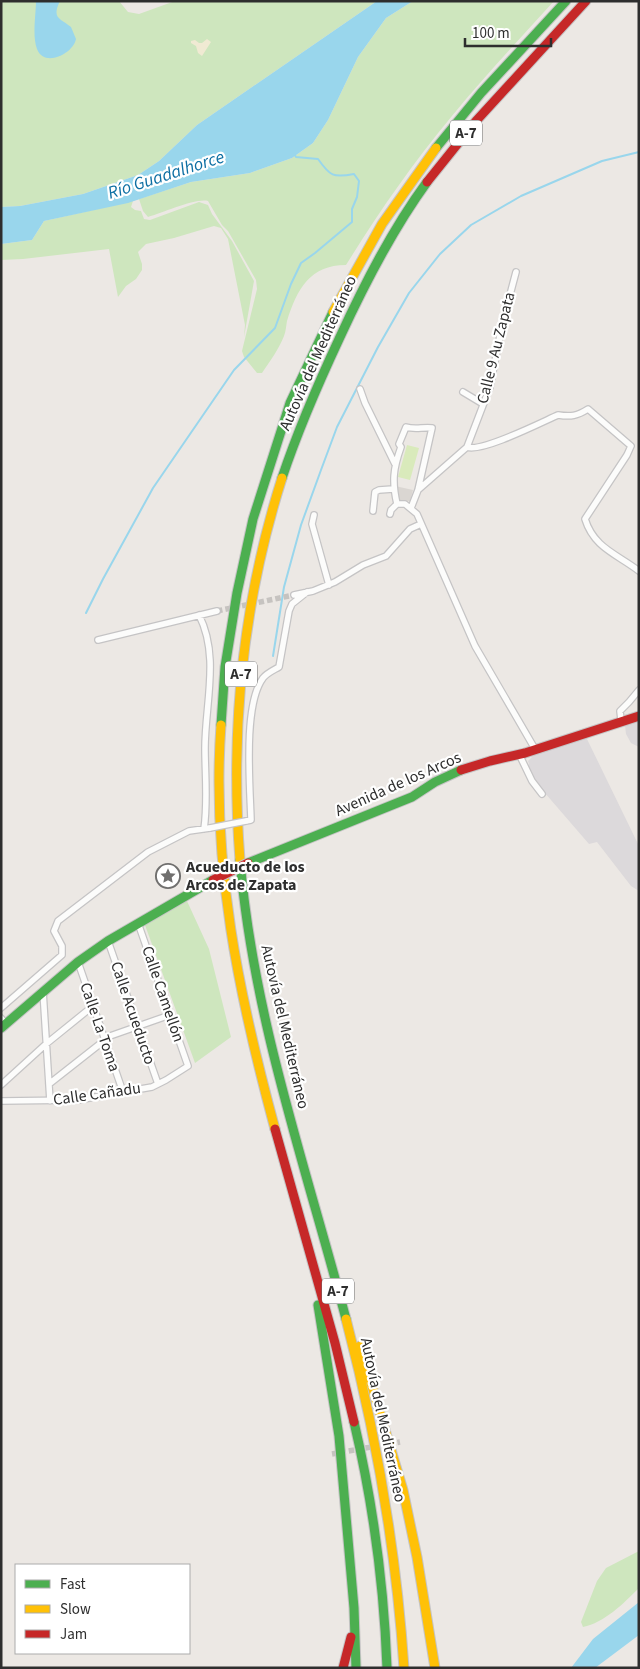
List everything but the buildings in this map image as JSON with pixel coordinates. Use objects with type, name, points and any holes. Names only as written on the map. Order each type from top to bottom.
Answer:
[{"type":"main road","name":"Autovía del Mediterráneo","points":[[387,1668],[386,1638],[376,1539],[360,1449],[335,1344],[308,1244],[294,1201],[250,1035],[233,953],[220,847],[218,759],[223,683],[236,591],[259,493],[292,396],[350,278],[402,192],[461,114],[566,1]]},
{"type":"main road","name":"Autovía del Mediterráneo","points":[[404,1668],[393,1538],[377,1450],[356,1358],[266,1029],[250,949],[238,846],[236,760],[240,683],[254,588],[276,496],[311,399],[366,280],[415,198],[467,132],[586,1]]},
{"type":"main road","name":"Avenida de los Arcos","points":[[3,1023],[78,962],[108,941],[213,880],[404,801],[436,782],[463,770],[639,716]]},
{"type":"main road","points":[[324,1240],[356,1332],[403,1490],[417,1557],[435,1668]]},
{"type":"main road","points":[[308,1244],[339,1436],[354,1608],[356,1668]]},
{"type":"main road","points":[[343,1668],[350,1643],[354,1608]]},
{"type":"street","name":"Calle 9 Au Zapata","points":[[418,490],[467,447],[490,387],[500,334],[516,272]]},
{"type":"street","points":[[360,389],[364,403],[395,464]]},
{"type":"street","points":[[463,392],[483,404]]},
{"type":"street","points":[[467,447],[472,449],[496,442],[558,415],[577,416],[588,409],[631,446],[586,518],[589,531],[606,550],[639,571]]},
{"type":"street","points":[[397,504],[393,489],[395,464],[400,447],[399,444],[406,427],[414,429],[421,426],[432,428],[418,490],[411,508]]},
{"type":"street","points":[[373,511],[375,492],[393,489]]},
{"type":"street","points":[[390,514],[397,504],[405,504],[417,514],[476,646],[535,749]]},
{"type":"street","points":[[314,515],[312,524],[329,585]]},
{"type":"street","points":[[294,595],[329,585],[363,565],[386,556],[410,529],[421,524]]},
{"type":"street","points":[[1,1008],[62,955],[62,946],[54,931],[58,921],[148,852],[189,831],[250,820],[249,760],[252,706],[258,687],[264,677],[279,666],[292,604],[307,592]]},
{"type":"street","points":[[98,640],[217,611]]},
{"type":"street","points":[[199,615],[205,626],[211,653],[205,746],[207,828]]},
{"type":"street","points":[[621,720],[620,711],[639,690]]},
{"type":"street","points":[[519,754],[532,781],[542,794]]},
{"type":"street","name":"Calle Camellón","points":[[138,923],[188,1066]]},
{"type":"street","name":"Calle Acueducto","points":[[108,941],[158,1084]]},
{"type":"street","name":"Calle La Toma","points":[[78,962],[123,1092]]},
{"type":"street","points":[[43,991],[50,1101]]},
{"type":"street","points":[[1,1085],[46,1044],[93,1006]]},
{"type":"street","points":[[49,1084],[110,1036],[170,1015]]},
{"type":"street","name":"Calle Cañadu","points":[[1,1101],[78,1100],[123,1092],[158,1084],[188,1066]]},
{"type":"shaded area","points":[[395,486],[413,490],[410,501],[399,502]]},
{"type":"shaded area","points":[[639,721],[639,747],[631,743],[626,734],[625,725]]},
{"type":"shaded area","points":[[586,737],[639,846],[639,891],[631,886],[597,842],[589,844],[532,778],[527,768],[528,761],[536,753]]},
{"type":"green space","points":[[1,1],[119,1],[128,12],[139,14],[175,1],[377,1],[197,125],[159,161],[138,175],[83,194],[20,206],[1,207]]},
{"type":"green space","points":[[413,1],[554,1],[473,90],[435,137],[385,205],[346,265],[323,269],[307,281],[295,299],[280,346],[262,373],[257,373],[244,357],[242,351],[257,289],[256,280],[228,231],[222,225],[208,201],[187,204],[148,217],[143,211],[139,199],[191,182],[250,173],[292,158],[313,143],[328,120],[358,57],[386,18]]},
{"type":"green space","points":[[133,201],[131,207],[141,211],[144,219],[150,220],[199,202],[208,205],[212,214],[232,241],[254,281],[244,337],[245,325],[228,239],[221,228],[214,226],[146,244],[138,252],[142,270],[118,297],[109,249],[1,260],[1,244],[32,240],[44,221]]},
{"type":"green space","points":[[407,445],[419,448],[410,480],[398,477]]},
{"type":"green space","points":[[187,901],[209,949],[231,1037],[195,1063],[145,925]]},
{"type":"green space","points":[[639,1551],[639,1588],[606,1617],[583,1627],[581,1622],[597,1581],[606,1568]]},
{"type":"sand","points":[[207,39],[211,42],[202,56],[191,41],[195,40],[202,43]]},
{"type":"water","points":[[36,1],[60,1],[57,7],[57,15],[71,27],[76,39],[70,50],[58,57],[46,58],[37,49],[34,32]]},
{"type":"water","name":"Río Guadalhorce","points":[[377,1],[413,1],[386,18],[358,57],[328,120],[313,143],[292,158],[250,173],[191,182],[128,203],[44,221],[32,240],[1,244],[1,207],[20,206],[83,194],[138,175],[159,161],[197,125]]},
{"type":"water","points":[[639,1602],[639,1635],[595,1668],[571,1668],[593,1639]]},
{"type":"waterway","points":[[273,656],[284,587],[301,525],[337,427],[378,347],[409,293],[440,254],[471,225],[521,196],[602,161],[639,152]]},
{"type":"waterway","points":[[86,613],[153,488],[234,370],[275,328],[301,263],[352,222],[352,209],[357,197],[359,181],[354,174],[341,176],[333,174],[318,159],[296,157],[294,154]]},
{"type":"tunnel","points":[[217,611],[294,595]]},
{"type":"tunnel","points":[[389,1444],[400,1442]]},
{"type":"tunnel","points":[[332,1454],[377,1446]]},
{"type":"traffic: fast","points":[[436,148],[481,93],[566,1]]},
{"type":"traffic: fast","points":[[282,478],[316,390],[359,297],[391,238],[427,182]]},
{"type":"traffic: fast","points":[[221,725],[225,667],[237,593],[253,519],[290,403],[333,312]]},
{"type":"traffic: fast","points":[[248,863],[412,797],[435,782],[461,770]]},
{"type":"traffic: fast","points":[[240,860],[256,977],[269,1034],[298,1148],[346,1319]]},
{"type":"traffic: fast","points":[[1,1028],[78,962],[108,941],[213,880]]},
{"type":"traffic: fast","points":[[318,1305],[339,1436],[354,1608],[356,1668]]},
{"type":"traffic: fast","points":[[354,1422],[372,1514],[380,1575],[387,1668]]},
{"type":"traffic: slow","points":[[333,312],[382,224],[436,148]]},
{"type":"traffic: slow","points":[[240,860],[237,764],[243,667],[249,619],[258,572],[282,478]]},
{"type":"traffic: slow","points":[[221,725],[219,777],[220,828],[224,878],[239,979],[275,1129]]},
{"type":"traffic: slow","points":[[346,1319],[367,1406],[384,1492],[396,1579],[404,1668]]},
{"type":"traffic: slow","points":[[360,1346],[403,1490],[417,1557],[435,1668]]},
{"type":"traffic: jam","points":[[427,182],[476,121],[586,1]]},
{"type":"traffic: jam","points":[[461,770],[525,753],[639,716]]},
{"type":"traffic: jam","points":[[213,880],[248,863]]},
{"type":"traffic: jam","points":[[275,1129],[335,1343],[354,1422]]},
{"type":"traffic: jam","points":[[343,1668],[351,1637]]},
{"type":"place","name":"Acueducto de los Arcos de Zapata","points":[[168,876]]}]
